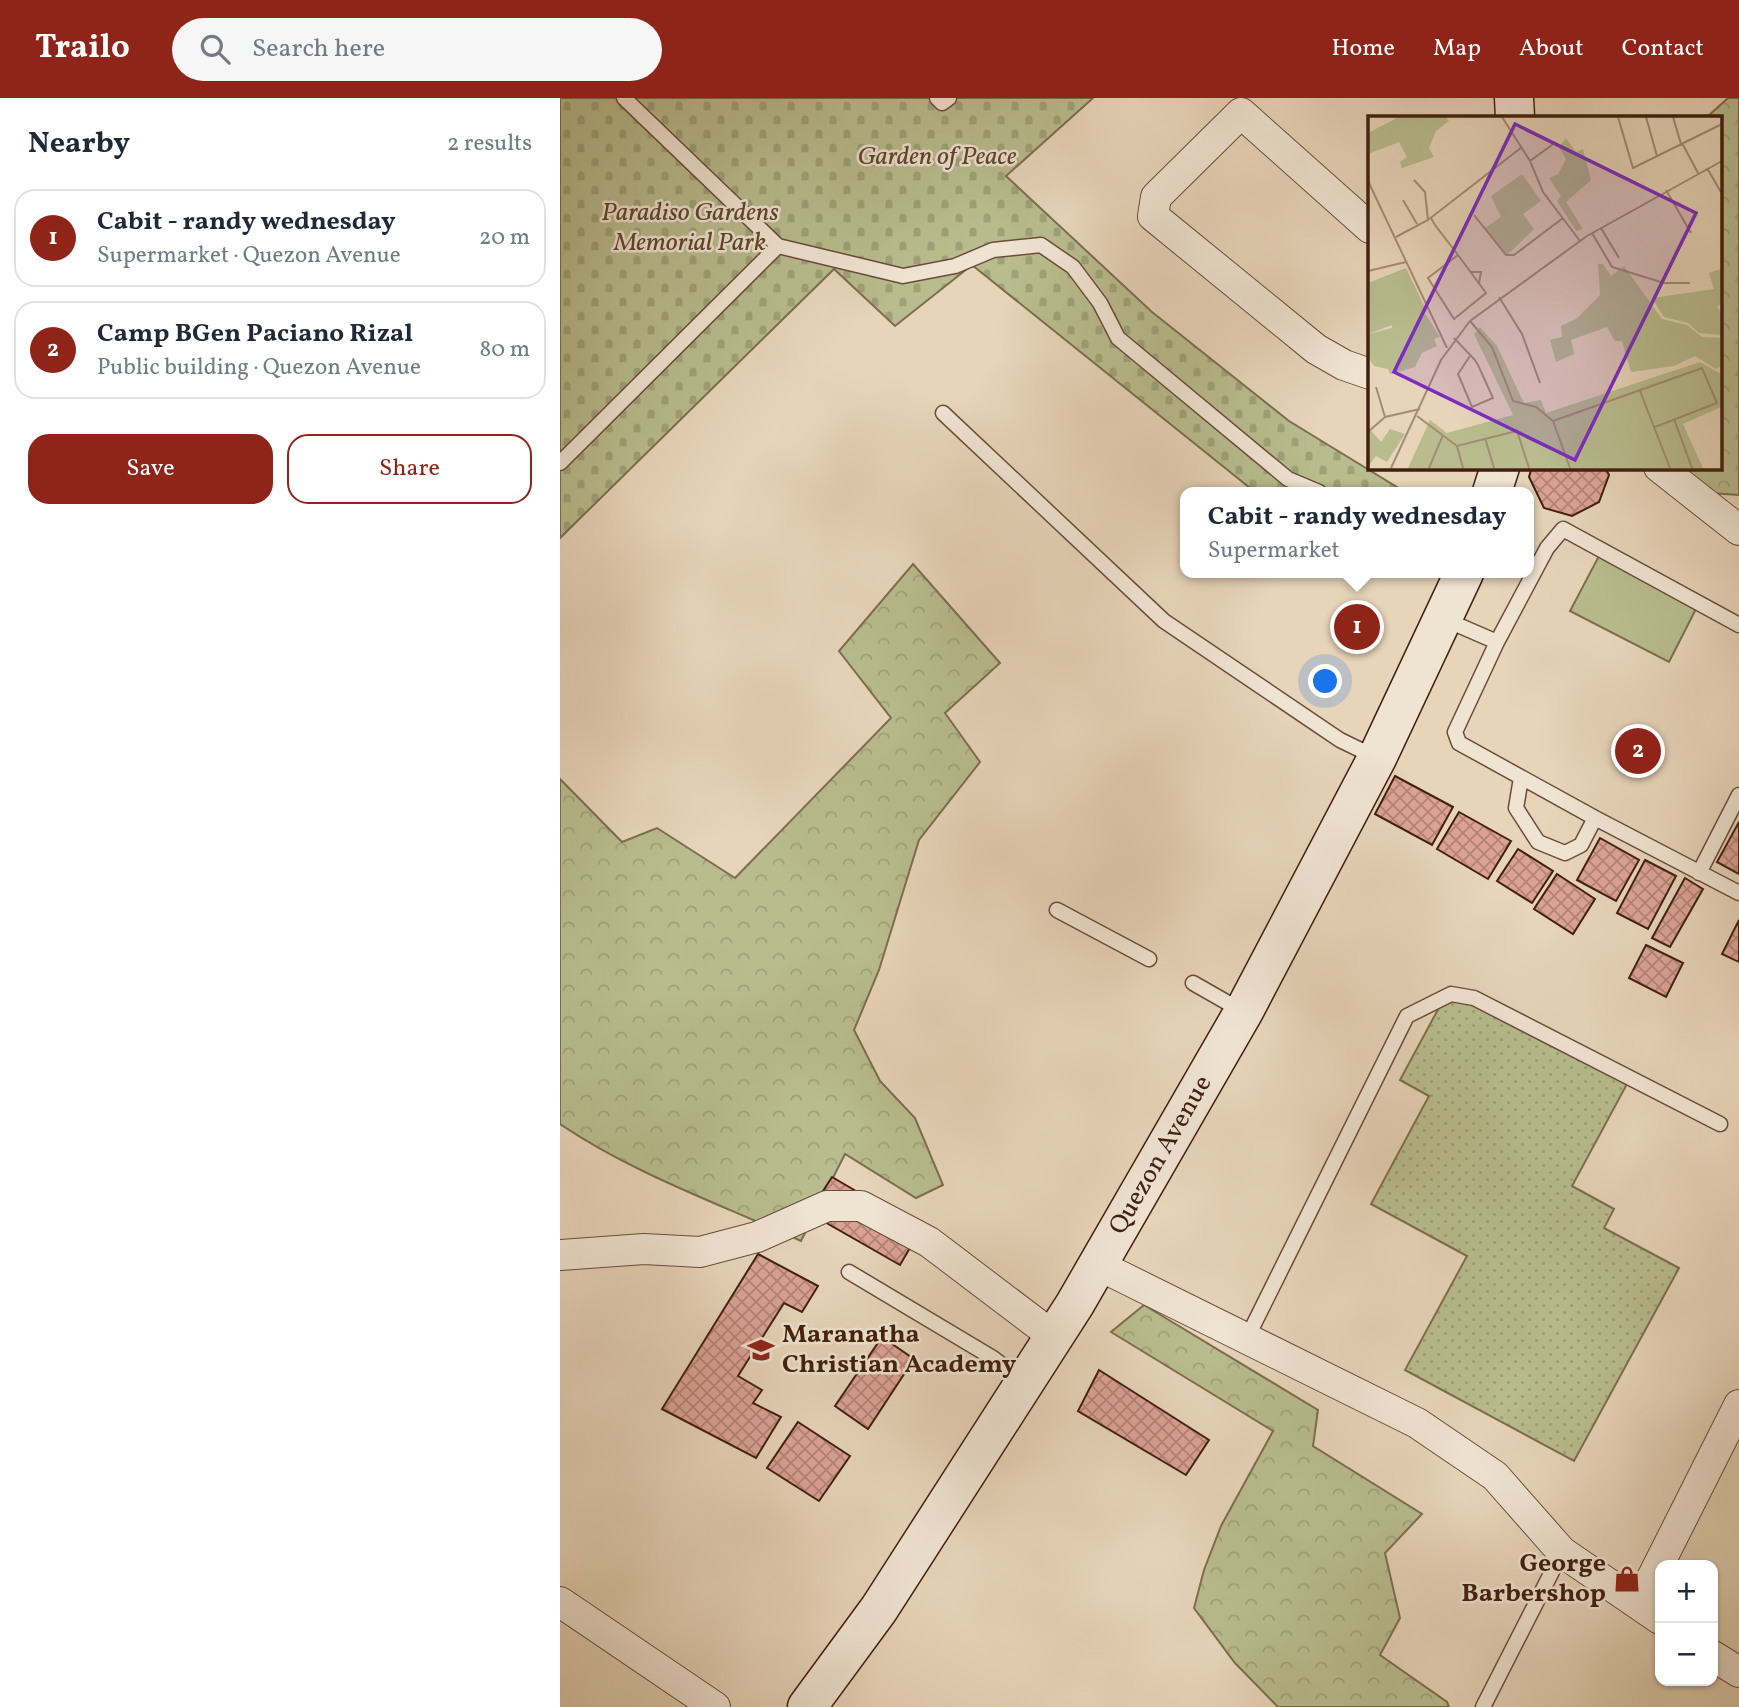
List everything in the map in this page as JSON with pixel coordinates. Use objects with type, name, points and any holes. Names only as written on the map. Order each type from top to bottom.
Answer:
[{"type":"main road","points":[[1514,98],[1515,116]]},
{"type":"main road","points":[[1494,487],[1499,469]]},
{"type":"main road","name":"Quezon Avenue","points":[[807,1707],[894,1586],[967,1475],[1074,1304],[1244,1011],[1377,758],[1462,578]]},
{"type":"street","points":[[1368,226],[1241,113],[1156,197],[1153,216],[1316,349],[1344,365],[1368,373]]},
{"type":"street","points":[[1662,469],[1739,530]]},
{"type":"street","points":[[560,1255],[644,1249],[700,1252],[757,1237],[827,1206],[861,1206],[929,1242],[1053,1336]]},
{"type":"street","points":[[1096,1264],[1417,1423],[1494,1476],[1562,1552],[1650,1612],[1739,1405]]},
{"type":"street","points":[[560,1602],[715,1707]]},
{"type":"street","points":[[1718,1659],[1739,1672]]},
{"type":"lane","points":[[624,98],[778,246],[903,276],[955,266],[993,250],[1041,245],[1073,267],[1100,303],[1118,338],[1288,479],[1307,487]]},
{"type":"lane","points":[[937,98],[942,103],[949,98]]},
{"type":"lane","points":[[560,464],[778,246]]},
{"type":"lane","points":[[943,413],[1164,621],[1340,740],[1377,758]]},
{"type":"lane","points":[[1534,572],[1547,548],[1563,529],[1739,625]]},
{"type":"lane","points":[[1531,578],[1497,642],[1455,732],[1459,743],[1595,818],[1739,892]]},
{"type":"lane","points":[[1444,619],[1497,642]]},
{"type":"lane","points":[[1521,778],[1516,808],[1538,842],[1565,853],[1581,845],[1595,818]]},
{"type":"lane","points":[[1699,873],[1739,795]]},
{"type":"lane","points":[[1058,911],[1149,959]]},
{"type":"lane","points":[[1194,983],[1244,1011]]},
{"type":"lane","points":[[1246,1340],[1407,1016],[1451,994],[1474,998],[1720,1124]]},
{"type":"lane","points":[[849,1272],[993,1358],[1024,1382]]},
{"type":"lane","points":[[1482,1707],[1562,1552]]},
{"type":"green space","name":"Paradiso Gardens Memorial Park","points":[[560,98],[1093,98],[1006,176],[1152,312],[1289,421],[1397,487],[1249,487],[972,265],[895,326],[834,269],[560,538]]},
{"type":"green space","points":[[1728,98],[1739,98],[1739,495],[1710,493],[1679,469],[1722,469],[1722,116],[1708,116]]},
{"type":"green space","points":[[1600,554],[1698,605],[1669,662],[1570,611]]},
{"type":"green space","points":[[913,564],[1000,663],[945,713],[980,762],[919,840],[879,970],[854,1030],[880,1081],[915,1118],[943,1185],[916,1198],[845,1154],[801,1241],[647,1173],[560,1124],[560,779],[622,842],[657,828],[735,878],[891,718],[839,651]]},
{"type":"green space","points":[[1449,989],[1627,1084],[1572,1186],[1614,1209],[1604,1228],[1679,1268],[1574,1461],[1405,1370],[1467,1256],[1371,1204],[1429,1096],[1400,1080]]},
{"type":"green space","points":[[1144,1305],[1318,1410],[1313,1446],[1422,1514],[1385,1553],[1400,1618],[1380,1655],[1447,1702],[1449,1707],[1278,1707],[1235,1663],[1194,1608],[1204,1570],[1221,1526],[1273,1431],[1111,1332]]},
{"type":"building","points":[[1531,469],[1606,469],[1609,475],[1599,502],[1572,516],[1544,508],[1529,477]]},
{"type":"building","points":[[1395,776],[1453,807],[1432,845],[1375,814]]},
{"type":"building","points":[[1459,812],[1511,841],[1488,879],[1437,849]]},
{"type":"building","points":[[1739,822],[1739,874],[1717,862]]},
{"type":"building","points":[[1600,838],[1639,860],[1616,901],[1577,880]]},
{"type":"building","points":[[1518,849],[1553,871],[1532,903],[1497,881]]},
{"type":"building","points":[[1645,860],[1676,876],[1648,929],[1617,913]]},
{"type":"building","points":[[1557,874],[1595,899],[1573,934],[1534,909]]},
{"type":"building","points":[[1685,878],[1703,889],[1670,947],[1652,938]]},
{"type":"building","points":[[1739,920],[1739,962],[1722,954]]},
{"type":"building","points":[[1646,945],[1683,963],[1666,997],[1629,978]]},
{"type":"building","points":[[832,1177],[921,1229],[900,1265],[809,1213]]},
{"type":"building","points":[[758,1254],[818,1286],[802,1312],[784,1303],[738,1376],[762,1390],[753,1403],[781,1417],[756,1458],[662,1409]]},
{"type":"building","points":[[882,1337],[914,1359],[868,1429],[835,1406]]},
{"type":"building","points":[[1099,1370],[1209,1440],[1186,1475],[1078,1411]]},
{"type":"building","points":[[798,1422],[850,1456],[819,1501],[767,1468]]},
{"type":"place","name":"Cabit - randy wednesday","points":[[1357,627]]},
{"type":"place","name":"Camp BGen Paciano Rizal","points":[[1638,751]]},
{"type":"place","name":"Maranatha Christian Academy","points":[[761,1350]]},
{"type":"place","name":"George Barbershop","points":[[1627,1579]]},
{"type":"park label","name":"Garden of Peace","points":[[937,157]]}]
